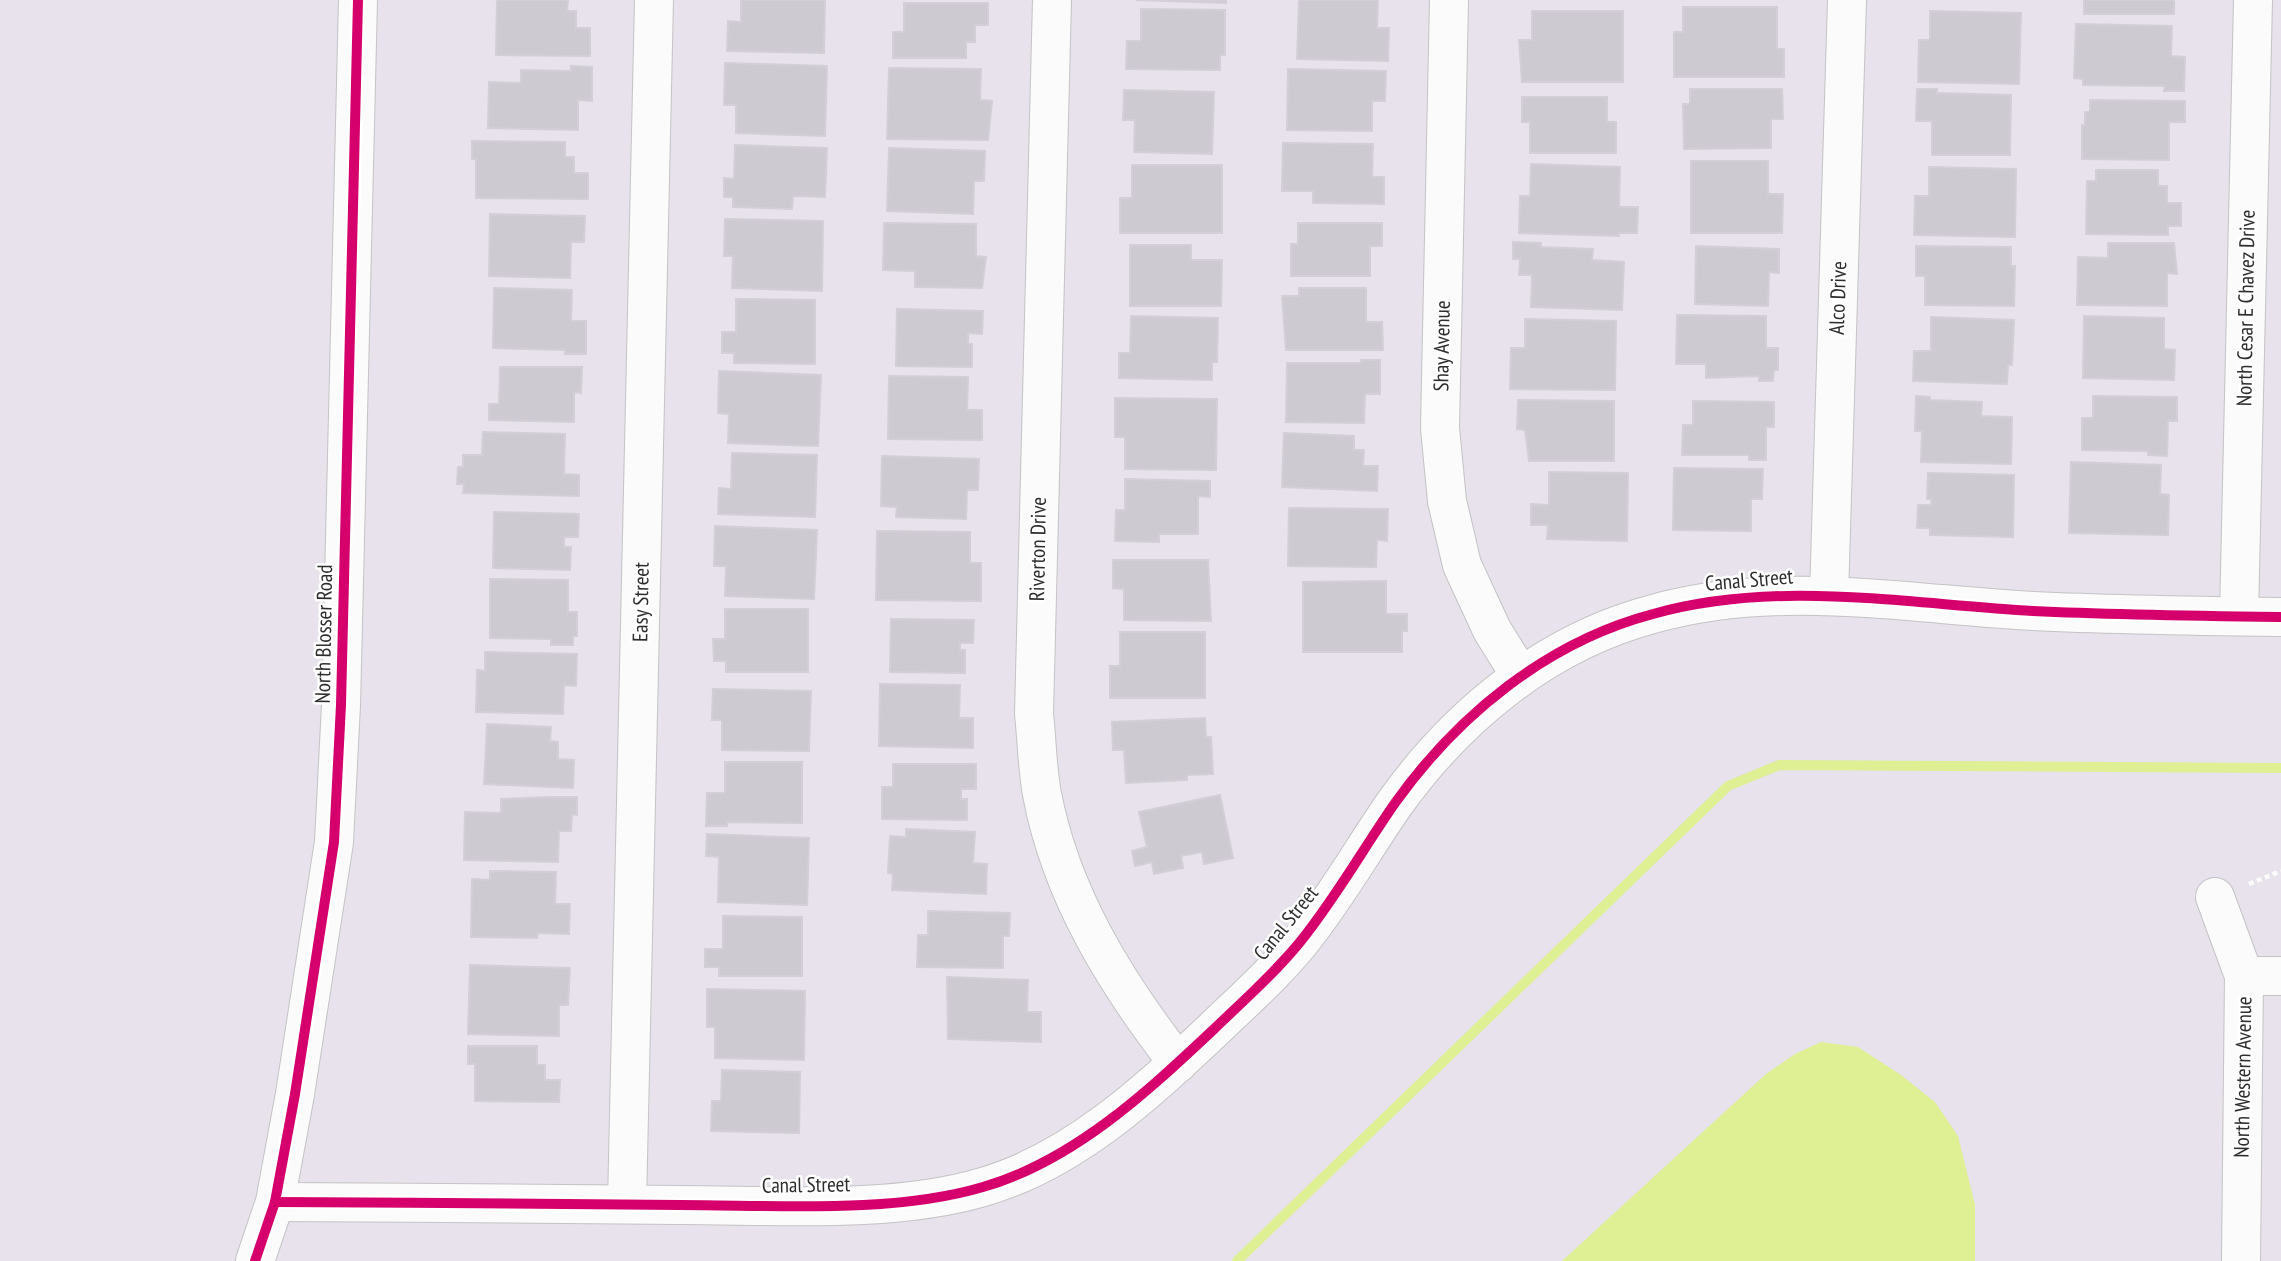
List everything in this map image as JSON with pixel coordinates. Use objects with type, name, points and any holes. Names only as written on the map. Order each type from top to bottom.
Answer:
[{"type":"street","name":"North Blosser Road","points":[[255,1261],[275,1202],[316,972],[334,842],[341,705],[358,0]]},
{"type":"street","name":"Easy Street","points":[[627,1204],[654,0]]},
{"type":"street","name":"Riverton Drive","points":[[1052,0],[1034,714],[1042,794],[1059,855],[1080,912],[1105,960],[1178,1063]]},
{"type":"street","name":"Shay Avenue","points":[[1449,0],[1440,428],[1447,501],[1462,565],[1492,630],[1520,675]]},
{"type":"street","name":"Alco Drive","points":[[1829,596],[1847,0]]},
{"type":"street","name":"North Cesar E Chavez Drive","points":[[2239,616],[2253,0]]},
{"type":"street","name":"Canal Street","points":[[275,1202],[811,1206],[907,1200],[982,1188],[1045,1161],[1115,1118],[1178,1063],[1299,944],[1397,801],[1438,749],[1520,675],[1589,637],[1649,615],[1720,598],[1781,594],[2035,611],[2281,617]]},
{"type":"street","name":"North Western Avenue","points":[[2215,897],[2262,976],[2241,1261]]},
{"type":"shaded area","points":[[1821,1042],[1858,1047],[1901,1075],[1935,1102],[1958,1136],[1975,1205],[1975,1261],[1562,1261],[1766,1074],[1795,1054]]},
{"type":"building","points":[[497,0],[568,0],[567,11],[576,11],[576,28],[590,28],[590,56],[496,55]]},
{"type":"building","points":[[741,0],[825,0],[824,53],[727,51],[728,21],[741,22]]},
{"type":"building","points":[[1136,0],[1226,0],[1226,3]]},
{"type":"building","points":[[1299,0],[1378,0],[1377,28],[1389,28],[1388,61],[1297,59]]},
{"type":"building","points":[[2084,0],[2174,0],[2174,14],[2084,14]]},
{"type":"building","points":[[904,3],[988,3],[988,25],[975,25],[975,42],[966,42],[966,58],[893,58],[893,32],[904,32]]},
{"type":"building","points":[[1683,7],[1777,7],[1777,49],[1784,49],[1784,77],[1674,77],[1674,32],[1683,32]]},
{"type":"building","points":[[1141,9],[1225,10],[1225,55],[1220,55],[1220,70],[1126,69],[1127,41],[1141,41]]},
{"type":"building","points":[[1532,11],[1623,11],[1623,82],[1522,82],[1519,40],[1532,40]]},
{"type":"building","points":[[1930,11],[2021,13],[2019,84],[1918,82],[1919,40],[1930,40]]},
{"type":"building","points":[[2076,24],[2172,26],[2171,56],[2185,57],[2184,91],[2164,91],[2165,86],[2083,85],[2083,79],[2074,78]]},
{"type":"building","points":[[725,63],[827,66],[825,136],[736,133],[736,105],[724,105]]},
{"type":"building","points":[[571,66],[592,67],[592,101],[578,100],[578,130],[488,128],[489,82],[521,83],[521,70],[571,71]]},
{"type":"building","points":[[889,68],[981,69],[980,100],[992,101],[988,140],[887,139]]},
{"type":"building","points":[[1288,69],[1386,71],[1385,101],[1372,101],[1372,131],[1287,130]]},
{"type":"building","points":[[1690,89],[1782,89],[1783,119],[1771,119],[1771,148],[1684,149],[1683,104],[1690,104]]},
{"type":"building","points":[[1917,89],[1937,89],[1937,93],[2011,95],[2010,155],[1932,155],[1932,121],[1916,121]]},
{"type":"building","points":[[1124,90],[1214,92],[1212,154],[1134,152],[1135,120],[1123,120]]},
{"type":"building","points":[[1522,97],[1607,97],[1607,122],[1616,122],[1616,153],[1530,153],[1530,122],[1522,122]]},
{"type":"building","points":[[2090,100],[2185,101],[2185,122],[2169,122],[2169,160],[2082,159],[2082,125],[2085,125],[2085,112],[2090,112]]},
{"type":"building","points":[[472,141],[565,142],[565,157],[574,157],[574,173],[588,173],[588,199],[476,198],[476,159],[472,159]]},
{"type":"building","points":[[1283,143],[1373,144],[1372,177],[1384,177],[1384,204],[1313,203],[1313,191],[1282,191]]},
{"type":"building","points":[[735,145],[827,148],[825,197],[793,196],[792,209],[733,207],[733,197],[724,197],[724,178],[734,179]]},
{"type":"building","points":[[889,148],[985,151],[984,181],[974,181],[973,214],[887,211]]},
{"type":"building","points":[[1691,161],[1768,161],[1768,194],[1783,194],[1782,233],[1691,233]]},
{"type":"building","points":[[1531,164],[1620,167],[1619,207],[1638,207],[1637,233],[1619,233],[1619,236],[1519,233],[1520,196],[1530,196]]},
{"type":"building","points":[[1132,165],[1222,165],[1222,233],[1120,233],[1120,198],[1132,198]]},
{"type":"building","points":[[1929,167],[2016,169],[2015,237],[1914,235],[1915,196],[1929,196]]},
{"type":"building","points":[[2096,170],[2158,170],[2158,186],[2167,186],[2167,203],[2181,203],[2181,226],[2168,226],[2168,235],[2086,234],[2087,181],[2096,181]]},
{"type":"building","points":[[490,214],[585,216],[584,242],[571,242],[570,278],[489,276]]},
{"type":"building","points":[[725,219],[823,221],[822,291],[732,288],[733,256],[724,256]]},
{"type":"building","points":[[884,223],[976,224],[976,256],[986,257],[982,288],[915,287],[915,271],[883,270]]},
{"type":"building","points":[[1298,223],[1382,223],[1382,246],[1370,246],[1370,276],[1291,276],[1291,244],[1298,244]]},
{"type":"building","points":[[1513,242],[1541,243],[1541,247],[1593,249],[1592,260],[1624,262],[1622,310],[1531,307],[1532,275],[1519,275],[1520,259],[1513,259]]},
{"type":"building","points":[[2108,243],[2174,243],[2177,274],[2167,273],[2167,306],[2077,305],[2078,257],[2108,258]]},
{"type":"building","points":[[1130,245],[1191,245],[1191,260],[1222,260],[1221,306],[1130,306]]},
{"type":"building","points":[[1696,246],[1779,249],[1779,273],[1769,272],[1768,306],[1695,304]]},
{"type":"building","points":[[1916,246],[2011,247],[2011,266],[2015,266],[2014,306],[1925,305],[1925,276],[1916,276]]},
{"type":"building","points":[[494,288],[572,290],[571,321],[586,321],[586,354],[565,354],[565,350],[493,348]]},
{"type":"building","points":[[1299,288],[1366,288],[1366,322],[1382,322],[1383,350],[1286,350],[1282,296],[1299,296]]},
{"type":"building","points":[[736,299],[815,300],[815,364],[734,363],[734,353],[722,353],[722,332],[736,332]]},
{"type":"building","points":[[897,309],[983,311],[982,334],[968,333],[968,344],[972,344],[972,367],[896,366]]},
{"type":"building","points":[[1677,315],[1766,316],[1766,348],[1778,348],[1778,370],[1774,370],[1773,381],[1759,381],[1759,376],[1706,378],[1706,364],[1676,364]]},
{"type":"building","points":[[1131,316],[1218,318],[1217,362],[1212,362],[1212,380],[1119,378],[1119,353],[1130,353]]},
{"type":"building","points":[[2084,316],[2164,318],[2164,349],[2175,350],[2174,380],[2083,378]]},
{"type":"building","points":[[1931,317],[2014,320],[2012,365],[2008,365],[2007,384],[1913,381],[1914,351],[1931,351]]},
{"type":"building","points":[[1525,319],[1616,321],[1615,390],[1510,389],[1511,348],[1525,348]]},
{"type":"building","points":[[1361,360],[1380,360],[1380,394],[1365,394],[1364,423],[1286,422],[1287,363],[1361,363]]},
{"type":"building","points":[[500,367],[582,367],[581,393],[574,392],[574,422],[489,420],[489,404],[499,404]]},
{"type":"building","points":[[719,371],[821,375],[818,446],[728,443],[729,414],[718,413]]},
{"type":"building","points":[[889,376],[968,377],[967,410],[982,410],[982,440],[888,439]]},
{"type":"building","points":[[1916,396],[1930,397],[1930,400],[1982,402],[1981,416],[2012,417],[2011,464],[1921,462],[1922,431],[1915,431]]},
{"type":"building","points":[[2093,396],[2177,397],[2177,421],[2168,421],[2167,456],[2148,455],[2148,451],[2082,450],[2082,418],[2093,418]]},
{"type":"building","points":[[1115,398],[1217,399],[1216,470],[1125,469],[1125,437],[1115,437]]},
{"type":"building","points":[[1518,400],[1614,401],[1614,461],[1529,461],[1525,430],[1517,429]]},
{"type":"building","points":[[1693,401],[1774,402],[1774,427],[1766,427],[1766,460],[1749,460],[1749,455],[1682,455],[1683,425],[1693,425]]},
{"type":"building","points":[[483,432],[565,434],[564,474],[579,475],[579,496],[463,493],[464,484],[457,484],[458,467],[463,467],[463,455],[482,455]]},
{"type":"building","points":[[1284,433],[1354,436],[1354,450],[1364,450],[1363,466],[1378,466],[1377,491],[1282,487]]},
{"type":"building","points":[[732,453],[817,455],[815,517],[718,514],[719,488],[731,489]]},
{"type":"building","points":[[882,456],[979,459],[978,490],[967,490],[966,519],[896,517],[897,507],[881,506]]},
{"type":"building","points":[[2071,462],[2161,465],[2160,494],[2169,495],[2168,535],[2069,533]]},
{"type":"building","points":[[1674,468],[1763,469],[1762,499],[1751,499],[1751,531],[1673,530]]},
{"type":"building","points":[[1549,472],[1628,473],[1627,541],[1547,539],[1548,525],[1531,525],[1531,504],[1549,505]]},
{"type":"building","points":[[1928,473],[2014,475],[2013,537],[1930,535],[1930,528],[1917,528],[1918,505],[1931,505],[1932,499],[1927,499]]},
{"type":"building","points":[[1125,479],[1210,481],[1210,497],[1198,496],[1198,534],[1159,534],[1159,542],[1115,541],[1116,510],[1125,510]]},
{"type":"building","points":[[1289,508],[1388,509],[1387,541],[1377,540],[1376,567],[1288,566]]},
{"type":"building","points":[[494,512],[579,514],[578,537],[564,537],[564,547],[571,547],[570,570],[493,568]]},
{"type":"building","points":[[715,526],[817,530],[814,599],[725,596],[726,566],[714,566]]},
{"type":"building","points":[[877,531],[970,532],[970,563],[981,563],[981,601],[876,600]]},
{"type":"building","points":[[1113,560],[1208,560],[1211,621],[1124,620],[1124,589],[1113,588]]},
{"type":"building","points":[[490,579],[568,580],[568,612],[577,612],[577,636],[573,636],[573,645],[551,645],[551,639],[490,638]]},
{"type":"building","points":[[1386,581],[1386,614],[1407,614],[1407,631],[1402,631],[1402,652],[1303,652],[1303,582]]},
{"type":"building","points":[[725,609],[808,609],[808,672],[726,672],[726,661],[714,661],[713,639],[725,639]]},
{"type":"building","points":[[891,619],[974,620],[973,643],[960,643],[960,650],[965,650],[965,673],[890,672]]},
{"type":"building","points":[[1120,632],[1205,632],[1205,698],[1110,698],[1110,666],[1120,666]]},
{"type":"building","points":[[485,652],[577,654],[576,686],[564,685],[563,714],[476,712],[477,670],[485,671]]},
{"type":"building","points":[[880,684],[960,685],[959,718],[973,718],[973,748],[879,746]]},
{"type":"building","points":[[713,689],[811,691],[809,751],[722,750],[722,720],[712,720]]},
{"type":"building","points":[[1205,718],[1206,737],[1211,737],[1213,774],[1187,775],[1187,780],[1126,783],[1124,750],[1113,750],[1112,722]]},
{"type":"building","points":[[487,724],[551,727],[550,741],[558,742],[558,759],[574,760],[573,788],[484,784]]},
{"type":"building","points":[[725,762],[802,762],[802,823],[727,822],[727,826],[706,826],[707,793],[725,793]]},
{"type":"building","points":[[893,764],[976,764],[976,789],[961,789],[961,799],[967,799],[967,820],[882,819],[882,787],[893,787]]},
{"type":"building","points":[[1220,795],[1233,858],[1204,864],[1202,852],[1181,856],[1183,868],[1154,874],[1152,862],[1135,866],[1132,851],[1147,847],[1139,812]]},
{"type":"building","points":[[577,797],[577,815],[572,814],[571,831],[559,831],[558,862],[464,860],[465,812],[501,813],[501,799]]},
{"type":"building","points":[[906,829],[975,832],[973,863],[987,864],[986,894],[892,890],[893,874],[888,873],[890,836],[906,837]]},
{"type":"building","points":[[707,834],[809,838],[807,905],[718,902],[719,857],[706,856]]},
{"type":"building","points":[[490,871],[556,872],[555,904],[570,904],[569,934],[538,933],[537,938],[471,937],[472,879],[490,880]]},
{"type":"building","points":[[928,911],[1010,913],[1009,936],[1003,936],[1003,968],[917,967],[918,935],[928,935]]},
{"type":"building","points":[[723,916],[802,917],[802,976],[719,976],[719,967],[705,967],[705,949],[723,949]]},
{"type":"building","points":[[470,965],[570,968],[568,1005],[559,1005],[559,1036],[468,1034]]},
{"type":"building","points":[[947,977],[1028,980],[1027,1012],[1041,1012],[1041,1042],[948,1039]]},
{"type":"building","points":[[707,989],[805,991],[804,1060],[715,1058],[715,1027],[707,1027]]},
{"type":"building","points":[[468,1046],[537,1046],[537,1065],[545,1065],[545,1080],[560,1080],[559,1102],[475,1101],[475,1064],[468,1064]]},
{"type":"building","points":[[722,1070],[800,1072],[799,1133],[711,1131],[712,1101],[721,1101]]},
{"type":"waterway","points":[[1237,1261],[1728,786],[1779,765],[2281,768]]},
{"type":"cycle path","points":[[255,1261],[275,1202],[295,1094],[334,842],[341,705],[358,0]]},
{"type":"cycle path","points":[[275,1202],[833,1206],[910,1201],[948,1196],[983,1187],[1016,1175],[1078,1143],[1135,1101],[1213,1030],[1258,988],[1313,926],[1395,803],[1447,740],[1508,686],[1577,643],[1653,614],[1747,598],[1795,596],[2064,612],[2281,617]]}]
